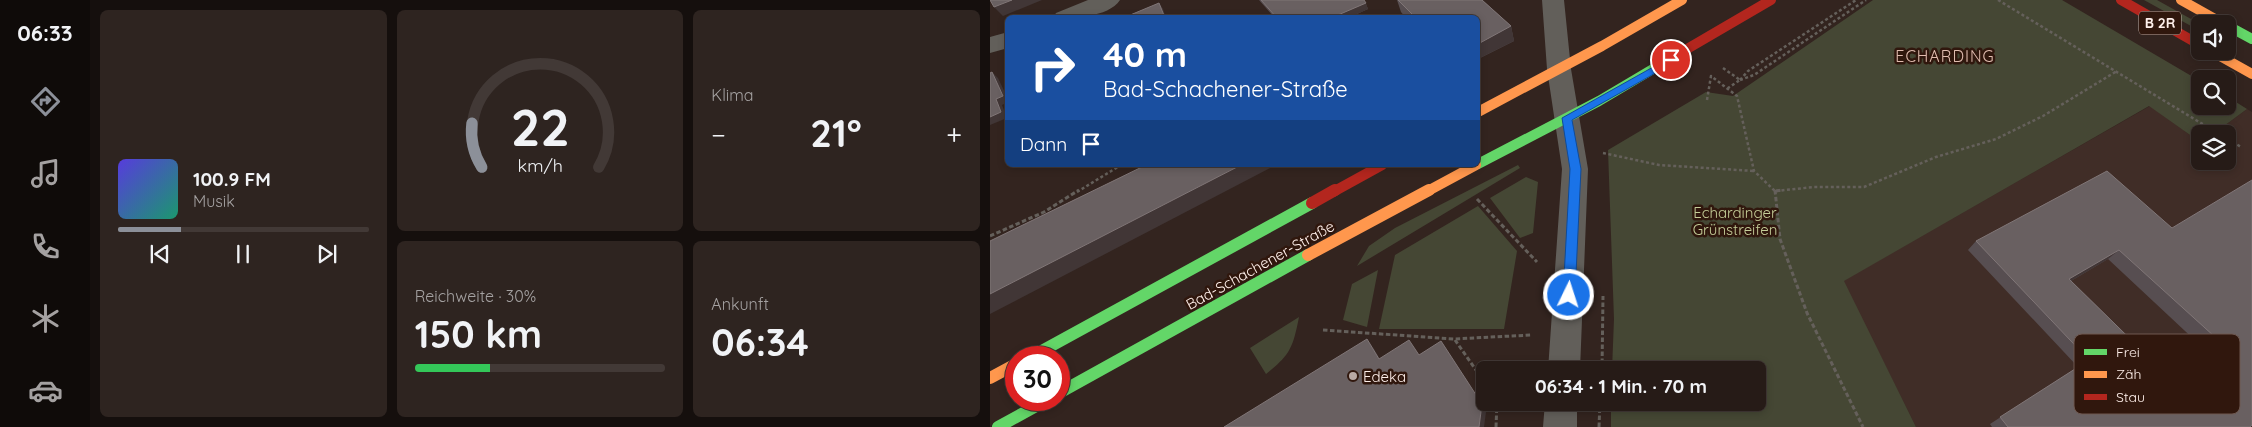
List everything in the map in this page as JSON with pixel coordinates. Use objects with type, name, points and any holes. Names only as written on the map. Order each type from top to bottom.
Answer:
[{"type":"main road","points":[[1480,111],[1682,0]]},
{"type":"main road","name":"Bad-Schachener-Straße","points":[[1480,163],[1671,60],[1771,0]]},
{"type":"main road","name":"B 2R","points":[[2121,0],[2191,40]]},
{"type":"main road","name":"B 2R","points":[[2181,0],[2208,15]]},
{"type":"main road","points":[[2236,30],[2252,39]]},
{"type":"main road","points":[[2227,60],[2252,74]]},
{"type":"main road","name":"Bad-Schachener-Straße","points":[[1051,346],[1378,167]]},
{"type":"main road","name":"Bad-Schachener-Straße","points":[[1070,387],[1336,239],[1473,167]]},
{"type":"main road","points":[[990,378],[1005,370]]},
{"type":"main road","points":[[998,427],[1027,411]]},
{"type":"street","points":[[1071,15],[1108,0]]},
{"type":"street","points":[[1553,0],[1559,69],[1575,169],[1564,361]]},
{"type":"street","points":[[990,44],[1005,41]]},
{"type":"street","points":[[1560,427],[1561,411]]},
{"type":"path","points":[[1740,80],[1748,71],[1856,0]]},
{"type":"path","points":[[1728,88],[1740,80],[1754,75],[1866,0]]},
{"type":"path","points":[[1998,0],[2204,125]]},
{"type":"path","points":[[1723,68],[1740,80]]},
{"type":"path","points":[[1776,191],[1814,187],[1864,188],[1936,157],[1996,139],[2043,116],[2117,71]]},
{"type":"path","points":[[1707,100],[1711,76],[1737,96],[1754,170],[1776,191],[1780,239],[1807,313],[1863,427]]},
{"type":"path","points":[[2236,144],[2241,147]]},
{"type":"path","points":[[1598,152],[1623,160],[1654,165],[1754,170]]},
{"type":"path","points":[[990,236],[1044,212],[1118,167]]},
{"type":"path","points":[[1477,199],[1539,264]]},
{"type":"path","points":[[1323,330],[1454,339],[1530,335]]},
{"type":"path","points":[[1454,339],[1476,370]]},
{"type":"path","points":[[1496,427],[1497,411]]},
{"type":"path","points":[[1599,427],[1600,411]]},
{"type":"shaded area","points":[[2150,106],[2191,136],[2191,170],[2236,170],[2236,125],[2225,125],[2247,109],[2252,112],[2252,427],[1916,427],[1843,281]]},
{"type":"green space","name":"Echardinger Grünstreifen","points":[[1873,0],[2062,0],[2191,76],[2191,115],[2236,115],[2236,102],[2247,109],[2225,125],[2191,125],[2191,136],[2149,106],[1844,281],[1916,427],[1611,427],[1611,411],[1766,411],[1766,361],[1612,361],[1614,319],[1608,150],[1706,92],[1733,96]]},
{"type":"green space","points":[[2144,0],[2157,0],[2191,19],[2191,26]]},
{"type":"green space","points":[[1518,165],[1520,168],[1357,266],[1369,246],[1395,228]]},
{"type":"green space","points":[[1526,177],[1538,182],[1533,233],[1520,238],[1490,198]]},
{"type":"green space","points":[[1478,206],[1517,251],[1504,329],[1379,329],[1395,255]]},
{"type":"green space","points":[[1378,270],[1367,327],[1343,320],[1352,284]]},
{"type":"green space","points":[[1299,317],[1295,336],[1289,350],[1266,374],[1250,348]]},
{"type":"building","points":[[990,0],[1012,0],[994,7]]},
{"type":"building","points":[[1261,0],[1364,0],[1366,3],[1338,15],[1274,15]]},
{"type":"building","points":[[1398,0],[1482,0],[1511,26],[1480,43],[1480,15],[1413,15]]},
{"type":"building","points":[[1159,3],[1164,15],[1130,15]]},
{"type":"building","points":[[992,72],[1003,96],[996,99],[1001,112],[990,117],[990,73]]},
{"type":"building","points":[[1142,167],[1237,167],[990,294],[990,241]]},
{"type":"building","points":[[2107,171],[2172,228],[2252,180],[2252,425],[2250,427],[2008,427],[2000,417],[2074,370],[2074,414],[2240,414],[2240,334],[2212,334],[2119,250],[2069,279],[2125,334],[2074,334],[2074,344],[1976,241]]},
{"type":"building","points":[[1367,339],[1379,359],[1409,340],[1419,355],[1441,341],[1476,395],[1476,411],[1481,411],[1479,427],[1224,427]]},
{"type":"traffic: fast","points":[[2236,30],[2252,39]]},
{"type":"traffic: fast","points":[[1480,163],[1599,101],[1663,63]]},
{"type":"traffic: fast","points":[[1051,346],[1312,203]]},
{"type":"traffic: fast","points":[[1070,387],[1308,255]]},
{"type":"traffic: fast","points":[[998,427],[1027,411]]},
{"type":"traffic: slow","points":[[1480,111],[1602,46],[1682,0]]},
{"type":"traffic: slow","points":[[2181,0],[2208,15]]},
{"type":"traffic: slow","points":[[2227,60],[2252,74]]},
{"type":"traffic: slow","points":[[1308,255],[1472,167]]},
{"type":"traffic: slow","points":[[990,378],[1005,370]]},
{"type":"traffic: jam","points":[[1663,63],[1771,0]]},
{"type":"traffic: jam","points":[[2121,0],[2191,40]]},
{"type":"traffic: jam","points":[[1312,203],[1378,167]]},
{"type":"place","name":"Edeka","points":[[1353,376]]},
{"type":"district","name":"ECHARDING","points":[[1945,56]]},
{"type":"route","points":[[1569,295],[1575,169],[1567,118],[1671,60]]}]
